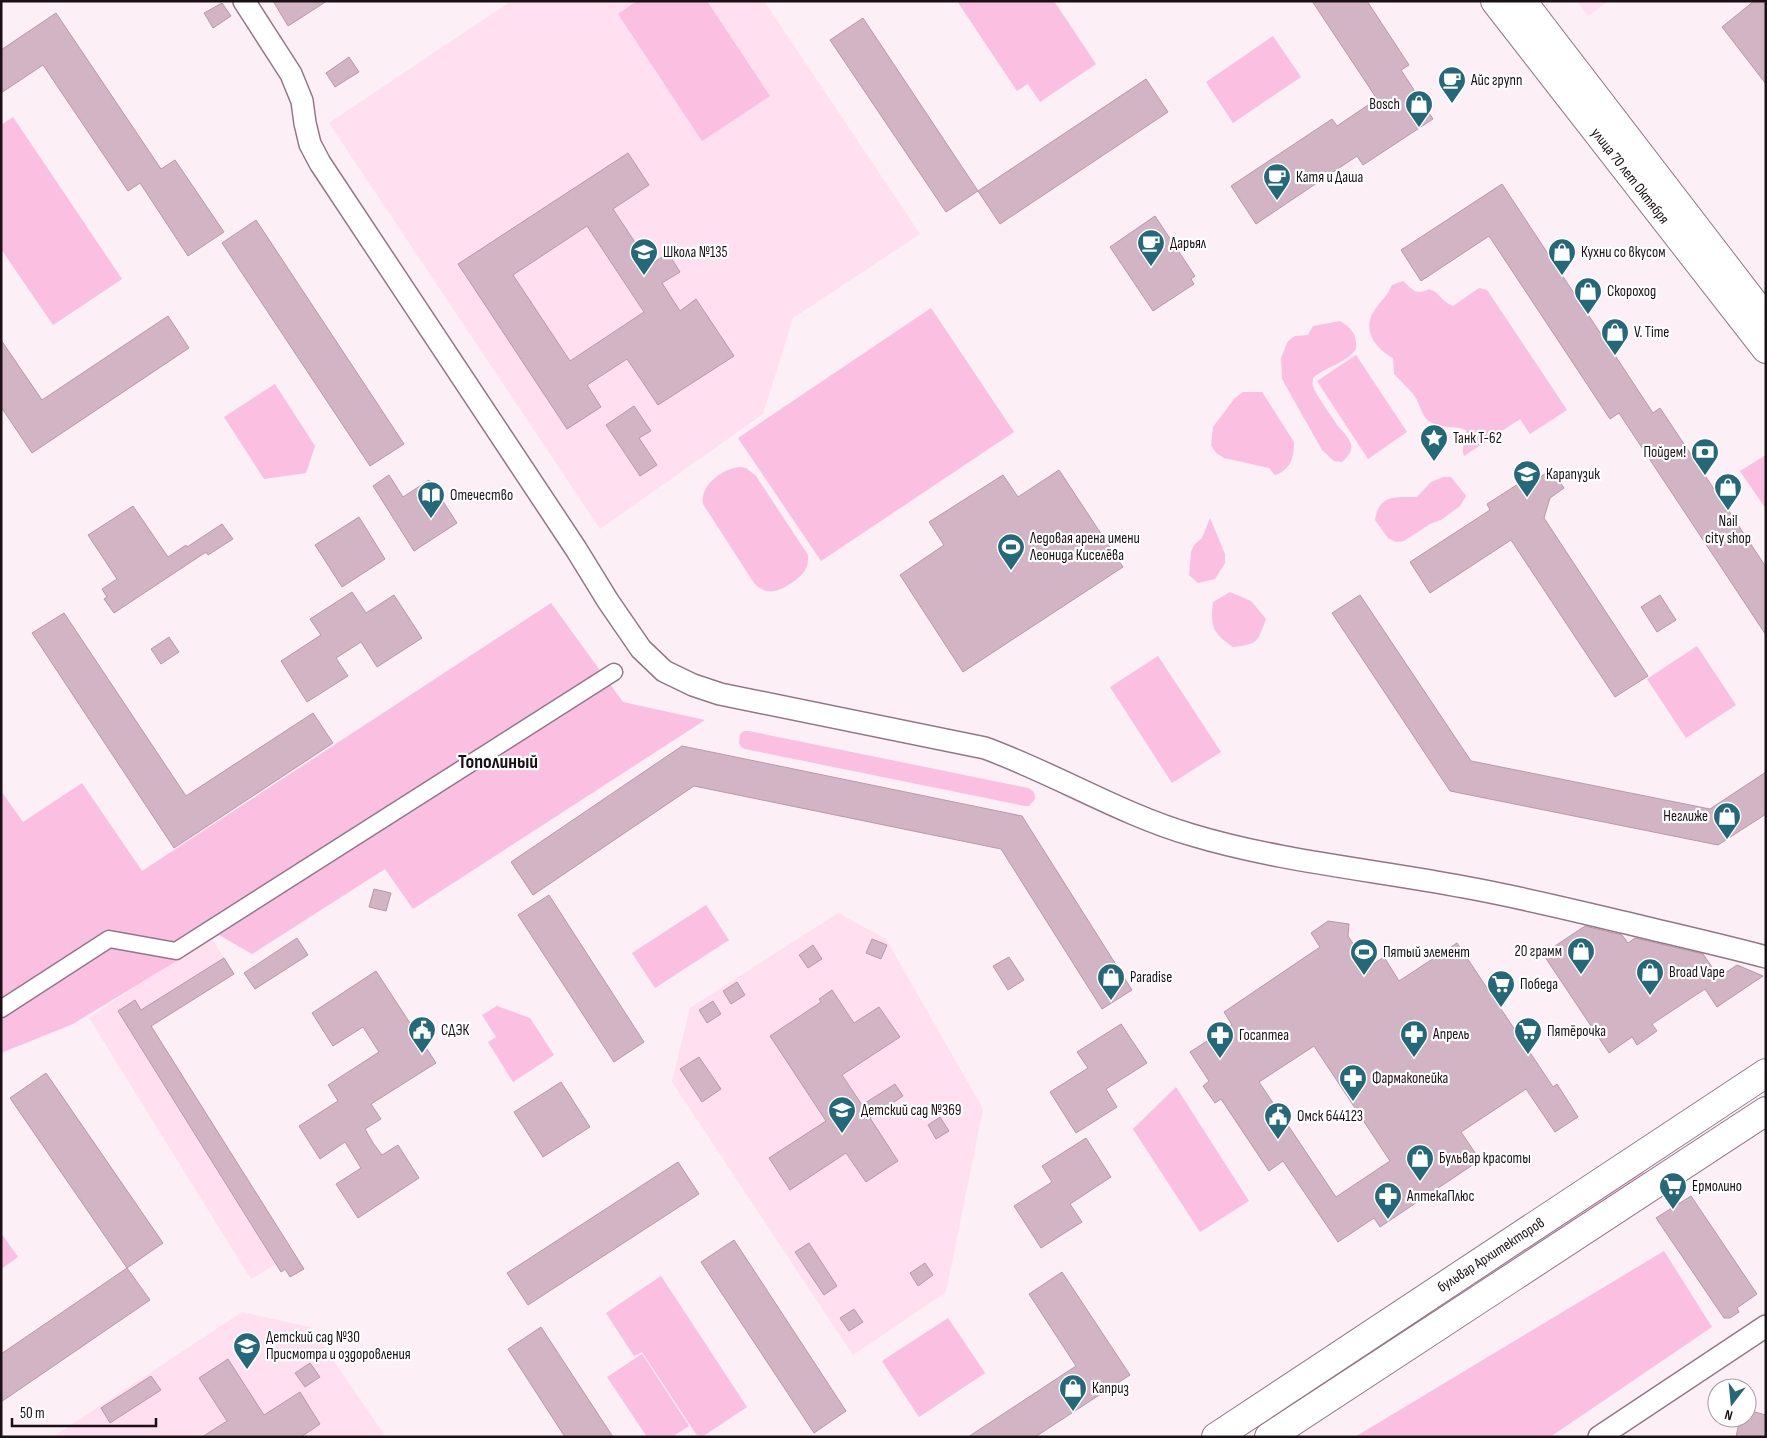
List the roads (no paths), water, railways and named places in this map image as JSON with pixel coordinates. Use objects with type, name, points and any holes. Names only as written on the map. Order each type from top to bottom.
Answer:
[{"type":"main road","name":"улица 70 лет Октября","points":[[1495,1],[1766,349]]},
{"type":"main road","name":"улица 70 лет Октября","points":[[1522,1],[1766,318]]},
{"type":"main road","name":"бульвар Архитекторов","points":[[1216,1437],[1766,1073]]},
{"type":"main road","name":"бульвар Архитекторов","points":[[1269,1437],[1766,1111]]},
{"type":"street","points":[[244,1],[291,74],[302,101],[310,144],[320,164],[576,549],[608,601],[641,649],[664,671],[693,685],[720,694],[986,748],[1028,764],[1100,800],[1143,818],[1201,838],[1248,850],[1467,887],[1766,957]]},
{"type":"street","points":[[1,1009],[109,939],[176,951],[614,672]]},
{"type":"street","points":[[1599,1437],[1766,1326]]},
{"type":"place","name":"Айс групп","points":[[1452,104]]},
{"type":"place","name":"Bosch","points":[[1419,128]]},
{"type":"place","name":"Катя и Даша","points":[[1277,201]]},
{"type":"place","name":"Дарьял","points":[[1151,267]]},
{"type":"place","name":"Школа №135","points":[[644,276]]},
{"type":"place","name":"Кухни со вкусом","points":[[1562,276]]},
{"type":"place","name":"Скороход","points":[[1588,315]]},
{"type":"place","name":"V. Time","points":[[1615,356]]},
{"type":"place","name":"Танк Т-62","points":[[1434,462]]},
{"type":"place","name":"Пойдем!","points":[[1705,476]]},
{"type":"place","name":"Карапузик","points":[[1527,498]]},
{"type":"place","name":"Nail city shop","points":[[1728,511]]},
{"type":"place","name":"Отечество","points":[[431,519]]},
{"type":"place","name":"Ледовая арена имени Леонида Киселёва","points":[[1011,571]]},
{"type":"place","name":"Неглиже","points":[[1727,840]]},
{"type":"place","name":"20 грамм","points":[[1581,975]]},
{"type":"place","name":"Пятый элемент","points":[[1364,976]]},
{"type":"place","name":"Broad Vape","points":[[1650,996]]},
{"type":"place","name":"Paradise","points":[[1111,1001]]},
{"type":"place","name":"Победа","points":[[1501,1008]]},
{"type":"place","name":"СДЭК","points":[[422,1054]]},
{"type":"place","name":"Пятёрочка","points":[[1528,1055]]},
{"type":"place","name":"Апрель","points":[[1414,1058]]},
{"type":"place","name":"Госаптеа","points":[[1220,1059]]},
{"type":"place","name":"Фармакопейка","points":[[1353,1102]]},
{"type":"place","name":"Детский сад №369","points":[[842,1134]]},
{"type":"place","name":"Омск 644123","points":[[1278,1140]]},
{"type":"place","name":"Бульвар красоты","points":[[1420,1182]]},
{"type":"place","name":"Ермолино","points":[[1673,1210]]},
{"type":"place","name":"АптекаПлюс","points":[[1388,1220]]},
{"type":"place","name":"Детский сад №30 Присмотра и оздоровления","points":[[247,1370]]},
{"type":"place","name":"Каприз","points":[[1073,1412]]},
{"type":"district","name":"Тополиный","points":[[498,762]]}]
